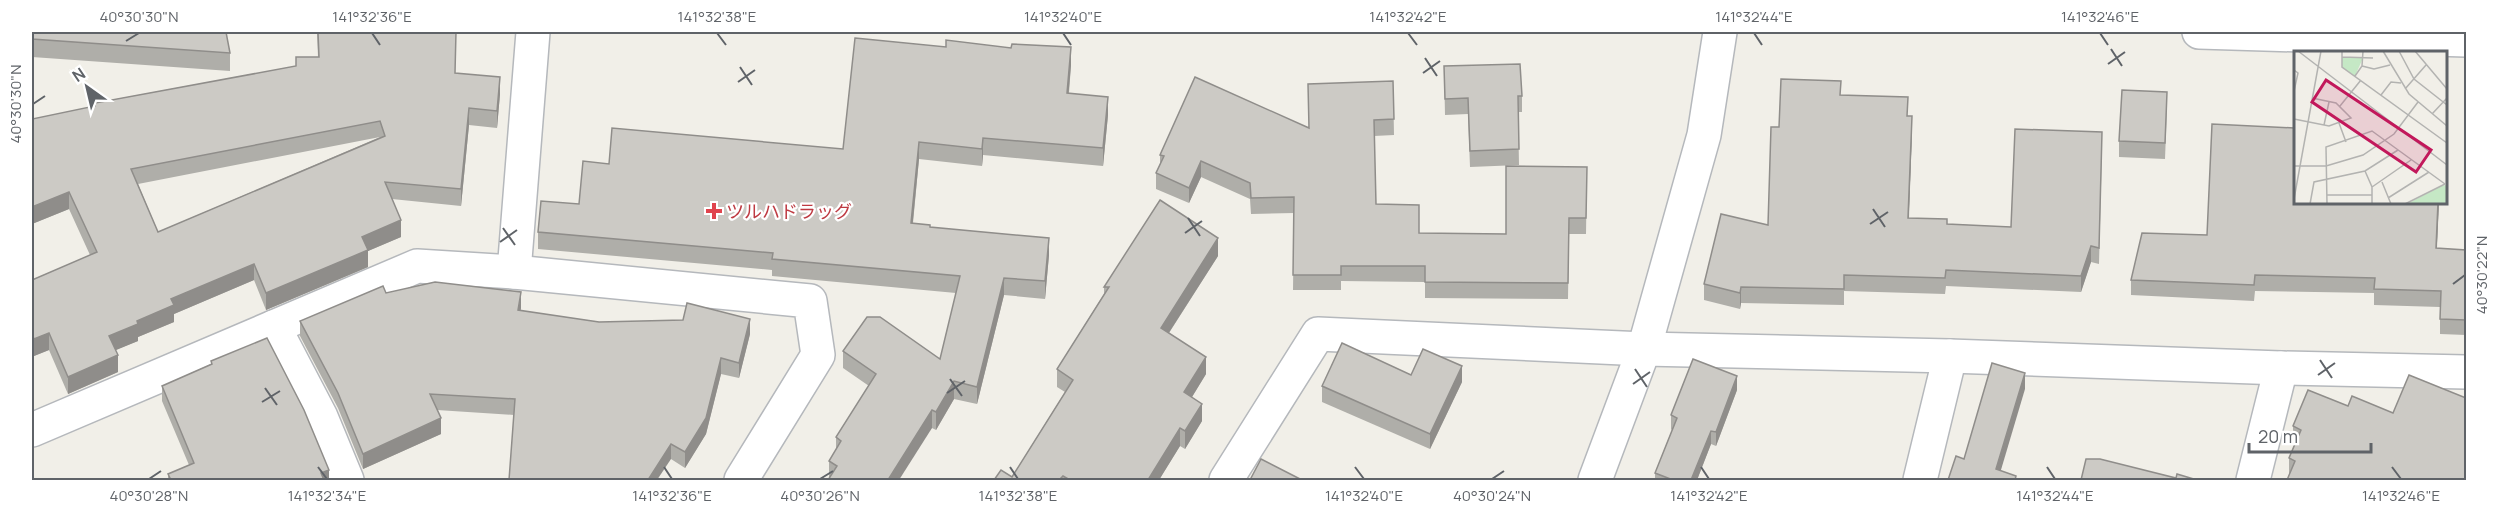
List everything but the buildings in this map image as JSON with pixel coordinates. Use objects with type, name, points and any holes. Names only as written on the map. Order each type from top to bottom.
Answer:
[{"type":"street","points":[[514,272],[533,32]]},
{"type":"street","points":[[1595,480],[1644,349],[1704,135],[1720,32]]},
{"type":"street","points":[[2199,32],[2466,40]]},
{"type":"street","points":[[32,430],[417,266],[514,272],[810,301],[818,355],[741,480]]},
{"type":"street","points":[[274,327],[321,417],[347,480]]},
{"type":"street","points":[[1226,480],[1318,334],[1644,349],[2466,372]]},
{"type":"street","points":[[1920,480],[1950,356]]},
{"type":"street","points":[[2253,480],[2281,368]]},
{"type":"place","name":"ツルハドラッグ","points":[[714,211]]}]
